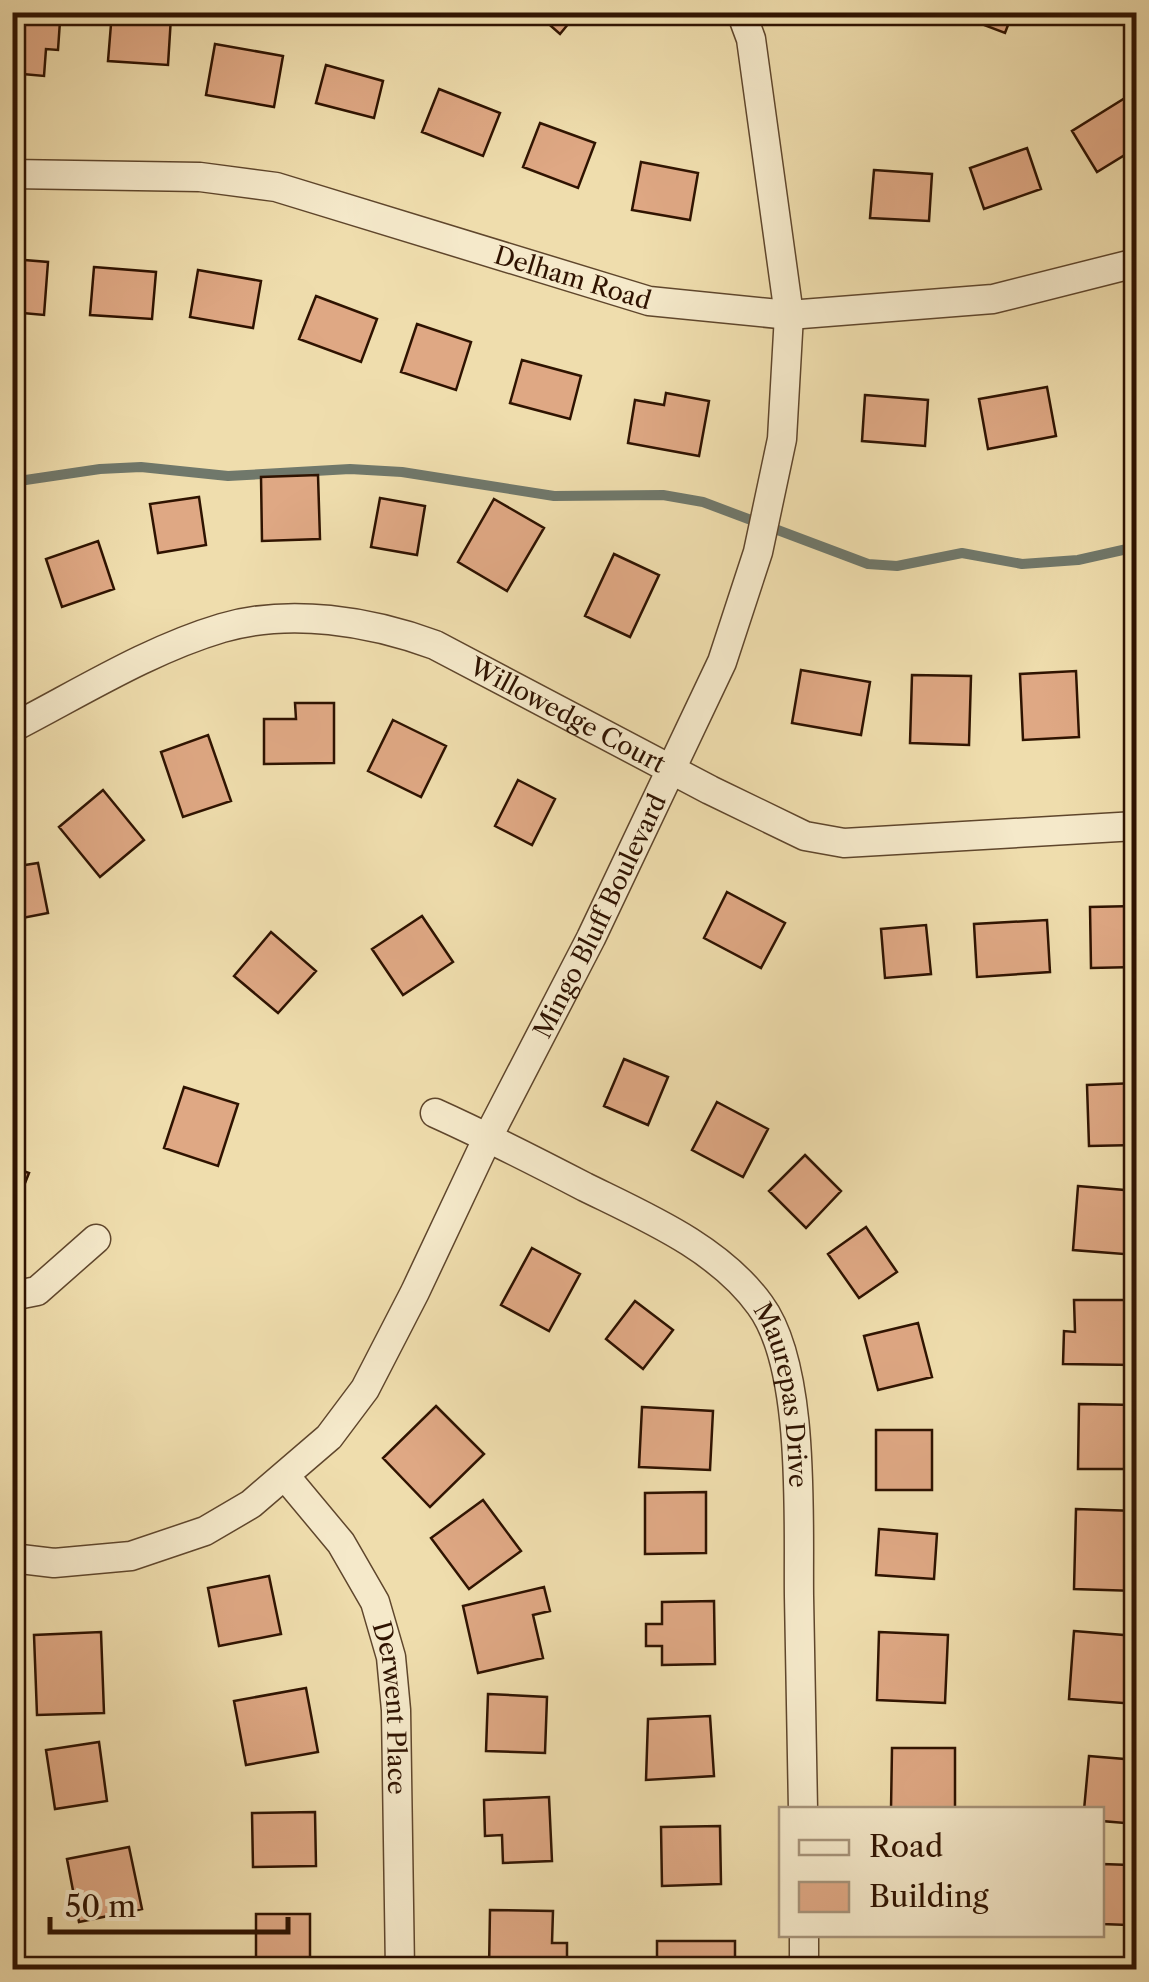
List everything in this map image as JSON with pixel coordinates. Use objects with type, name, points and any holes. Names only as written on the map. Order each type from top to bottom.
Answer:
[{"type":"street","name":"Mingo Bluff Boulevard","points":[[12,1558],[54,1563],[132,1556],[205,1531],[251,1504],[329,1437],[365,1390],[488,1137],[591,938],[722,662],[758,552],[782,439],[789,315],[752,39],[741,12]]},
{"type":"street","name":"Delham Road","points":[[12,174],[200,177],[276,187],[649,301],[789,315],[993,299],[1136,264]]},
{"type":"street","name":"Willowedge Court","points":[[12,728],[152,656],[224,628],[271,620],[314,620],[395,630],[435,645],[805,836],[844,843],[1136,826]]},
{"type":"street","name":"Maurepas Drive","points":[[434,1113],[637,1213],[729,1270],[762,1306],[781,1345],[792,1412],[803,1807]]},
{"type":"street","points":[[12,1296],[37,1291],[96,1240]]},
{"type":"street","name":"Derwent Place","points":[[286,1477],[341,1543],[375,1602],[391,1657],[396,1710],[400,1970]]},
{"type":"street","points":[[804,1937],[804,1970]]},
{"type":"building","points":[[112,12],[171,17],[168,65],[108,61]]},
{"type":"building","points":[[535,12],[578,12],[560,34]]},
{"type":"building","points":[[950,12],[1013,12],[1005,33]]},
{"type":"building","points":[[12,18],[60,21],[58,50],[46,49],[44,76],[12,73]]},
{"type":"building","points":[[215,44],[283,56],[274,107],[206,95]]},
{"type":"building","points":[[326,65],[383,81],[374,118],[316,103]]},
{"type":"building","points":[[439,89],[500,113],[483,156],[422,132]]},
{"type":"building","points":[[1125,98],[1136,118],[1136,148],[1097,172],[1072,131]]},
{"type":"building","points":[[540,123],[595,143],[578,188],[523,167]]},
{"type":"building","points":[[1027,148],[1041,189],[984,209],[970,168]]},
{"type":"building","points":[[641,162],[698,173],[690,220],[632,210]]},
{"type":"building","points":[[874,170],[932,174],[929,221],[870,218]]},
{"type":"building","points":[[12,259],[48,262],[44,315],[12,312]]},
{"type":"building","points":[[94,267],[156,272],[152,319],[90,315]]},
{"type":"building","points":[[198,270],[261,281],[253,328],[190,317]]},
{"type":"building","points":[[316,296],[377,319],[361,362],[299,339]]},
{"type":"building","points":[[417,324],[471,342],[456,390],[401,372]]},
{"type":"building","points":[[522,360],[581,376],[570,419],[510,403]]},
{"type":"building","points":[[1047,387],[1056,436],[988,449],[979,399]]},
{"type":"building","points":[[666,393],[709,401],[699,456],[628,443],[635,400],[664,405]]},
{"type":"building","points":[[865,395],[928,400],[925,446],[862,441]]},
{"type":"building","points":[[318,475],[320,539],[262,541],[261,477]]},
{"type":"building","points":[[199,497],[206,545],[158,553],[150,504]]},
{"type":"building","points":[[380,498],[425,506],[417,555],[371,547]]},
{"type":"building","points":[[494,499],[544,528],[507,591],[458,562]]},
{"type":"building","points":[[98,541],[114,589],[62,607],[46,559]]},
{"type":"building","points":[[614,554],[659,575],[630,637],[585,616]]},
{"type":"building","points":[[1136,656],[1136,733],[1128,733],[1126,657]]},
{"type":"building","points":[[801,670],[870,682],[861,735],[792,723]]},
{"type":"building","points":[[1076,671],[1079,737],[1023,740],[1020,674]]},
{"type":"building","points":[[912,675],[971,676],[969,745],[910,743]]},
{"type":"building","points":[[295,703],[334,703],[334,763],[264,764],[264,719],[296,719]]},
{"type":"building","points":[[393,720],[446,746],[421,797],[368,771]]},
{"type":"building","points":[[208,735],[231,801],[183,817],[161,752]]},
{"type":"building","points":[[518,780],[555,799],[532,845],[495,826]]},
{"type":"building","points":[[103,790],[144,840],[100,877],[59,827]]},
{"type":"building","points":[[38,863],[48,913],[12,920],[12,867]]},
{"type":"building","points":[[727,892],[785,923],[761,968],[704,938]]},
{"type":"building","points":[[1135,906],[1136,967],[1091,968],[1090,907]]},
{"type":"building","points":[[422,916],[453,962],[403,995],[372,949]]},
{"type":"building","points":[[1047,920],[1050,972],[977,977],[974,924]]},
{"type":"building","points":[[926,925],[931,974],[885,978],[881,929]]},
{"type":"building","points":[[271,932],[316,971],[278,1013],[234,976]]},
{"type":"building","points":[[624,1059],[668,1077],[648,1125],[604,1106]]},
{"type":"building","points":[[1136,1083],[1136,1145],[1089,1146],[1087,1085]]},
{"type":"building","points":[[184,1087],[238,1104],[218,1166],[164,1148]]},
{"type":"building","points":[[717,1102],[768,1129],[743,1177],[692,1150]]},
{"type":"building","points":[[805,1155],[841,1191],[806,1228],[769,1191]]},
{"type":"building","points":[[12,1167],[29,1173],[12,1216]]},
{"type":"building","points":[[1078,1186],[1136,1191],[1136,1255],[1073,1250]]},
{"type":"building","points":[[866,1227],[897,1272],[859,1298],[828,1254]]},
{"type":"building","points":[[532,1248],[580,1274],[549,1331],[501,1305]]},
{"type":"building","points":[[1074,1300],[1136,1300],[1136,1365],[1063,1364],[1064,1331],[1075,1332]]},
{"type":"building","points":[[635,1301],[673,1330],[643,1369],[606,1339]]},
{"type":"building","points":[[918,1323],[932,1377],[878,1390],[864,1336]]},
{"type":"building","points":[[1079,1404],[1136,1405],[1136,1445],[1126,1444],[1125,1469],[1078,1469]]},
{"type":"building","points":[[436,1406],[484,1454],[430,1507],[383,1458]]},
{"type":"building","points":[[642,1407],[713,1411],[710,1470],[639,1467]]},
{"type":"building","points":[[876,1430],[932,1430],[932,1490],[876,1490]]},
{"type":"building","points":[[706,1492],[706,1553],[645,1554],[645,1493]]},
{"type":"building","points":[[483,1500],[521,1551],[469,1589],[431,1538]]},
{"type":"building","points":[[1076,1509],[1136,1511],[1136,1591],[1074,1589]]},
{"type":"building","points":[[879,1529],[937,1534],[934,1579],[876,1575]]},
{"type":"building","points":[[269,1576],[281,1634],[219,1646],[208,1588]]},
{"type":"building","points":[[544,1587],[550,1611],[533,1615],[543,1658],[478,1673],[463,1606]]},
{"type":"building","points":[[714,1601],[715,1664],[662,1665],[662,1646],[646,1646],[646,1624],[662,1624],[662,1602]]},
{"type":"building","points":[[1074,1631],[1136,1636],[1136,1704],[1069,1699]]},
{"type":"building","points":[[101,1632],[104,1713],[37,1715],[34,1635]]},
{"type":"building","points":[[879,1632],[948,1635],[945,1703],[877,1700]]},
{"type":"building","points":[[306,1688],[318,1752],[246,1765],[234,1701]]},
{"type":"building","points":[[488,1694],[547,1697],[545,1753],[486,1751]]},
{"type":"building","points":[[710,1716],[714,1776],[646,1780],[648,1719]]},
{"type":"building","points":[[99,1742],[107,1801],[55,1809],[46,1750]]},
{"type":"building","points":[[892,1748],[955,1748],[955,1807],[891,1807]]},
{"type":"building","points":[[1089,1756],[1136,1760],[1136,1824],[1104,1821],[1104,1807],[1084,1807]]},
{"type":"building","points":[[549,1797],[552,1861],[503,1863],[502,1835],[485,1836],[484,1800]]},
{"type":"building","points":[[315,1812],[316,1866],[253,1867],[252,1813]]},
{"type":"building","points":[[720,1826],[721,1884],[662,1886],[661,1827]]},
{"type":"building","points":[[129,1847],[142,1909],[79,1922],[67,1859]]},
{"type":"building","points":[[1104,1864],[1130,1865],[1128,1925],[1104,1924]]},
{"type":"building","points":[[490,1910],[553,1911],[552,1943],[567,1943],[567,1970],[489,1970]]},
{"type":"building","points":[[256,1914],[310,1914],[310,1970],[256,1970]]},
{"type":"building","points":[[657,1941],[735,1941],[735,1970],[657,1970]]},
{"type":"building","points":[[953,1959],[954,1970],[892,1970],[892,1961]]},
{"type":"waterway","points":[[12,482],[141,467],[228,476],[350,469],[402,472],[554,496],[663,495],[703,502],[868,564],[897,566],[962,553],[1022,564],[1078,560],[1136,547]]}]
